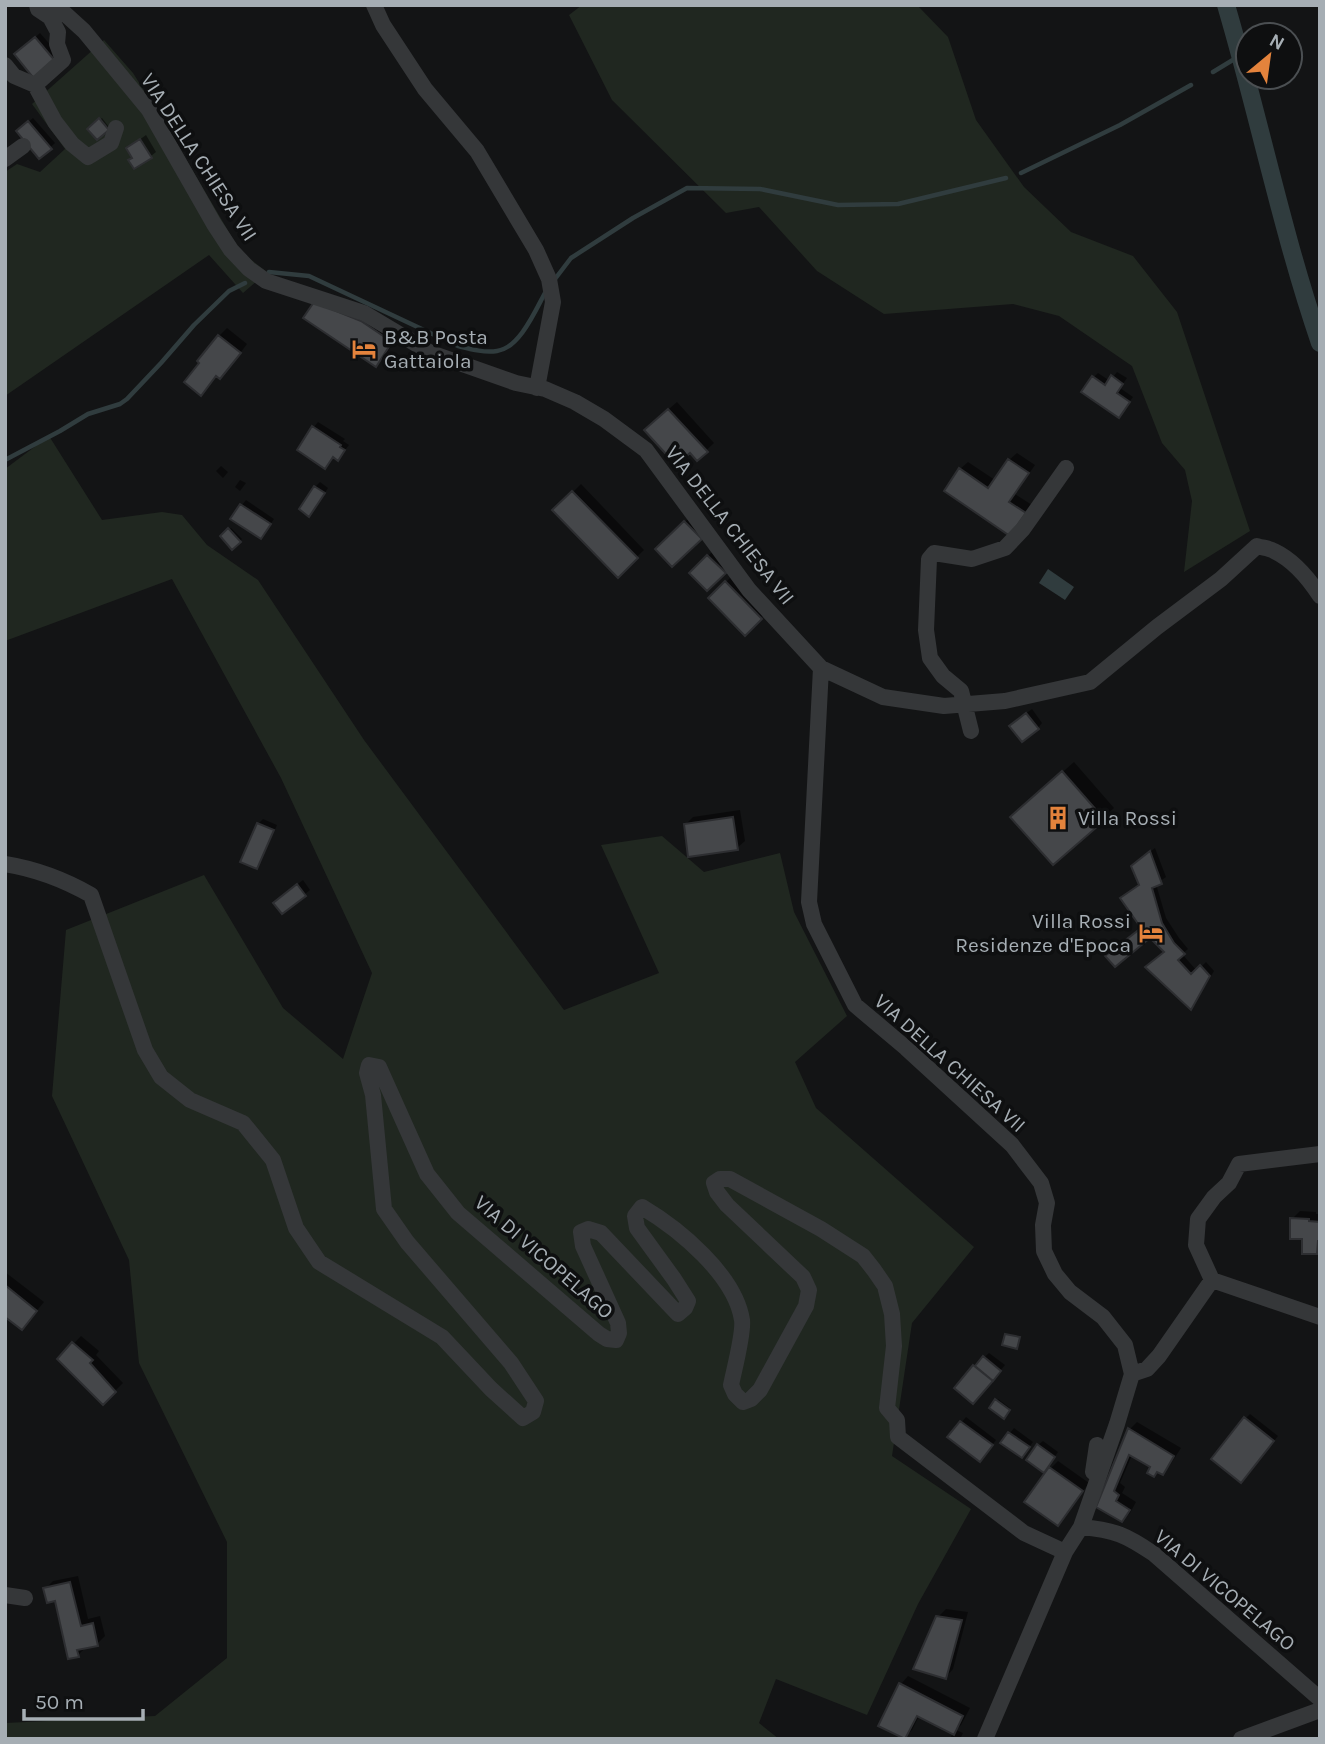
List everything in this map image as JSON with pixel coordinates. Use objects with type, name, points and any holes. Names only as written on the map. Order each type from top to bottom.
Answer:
[{"type":"street","points":[[35,85],[63,60],[57,44],[58,33],[50,17],[38,9],[37,5]]},
{"type":"street","name":"VIA DELLA CHIESA VII","points":[[51,5],[84,31],[149,110],[230,250],[249,269],[266,281],[364,313],[431,353],[516,383],[545,389],[575,401],[604,419],[646,450],[749,590],[821,668],[883,697],[944,706],[963,705],[1005,701],[1090,682],[1221,579],[1257,546],[1274,551],[1296,566],[1320,596]]},
{"type":"street","points":[[374,5],[383,25],[425,89],[477,151],[536,250],[550,279],[553,302],[537,388]]},
{"type":"street","points":[[5,65],[14,76],[35,85],[55,122],[72,144],[88,157],[111,143],[116,128]]},
{"type":"street","points":[[5,159],[23,146]]},
{"type":"street","points":[[971,731],[961,691],[943,676],[930,658],[926,629],[929,559],[934,553],[972,559],[1005,548],[1023,530],[1066,468]]},
{"type":"street","name":"VIA DELLA CHIESA VII","points":[[821,668],[809,902],[814,924],[855,1005],[1012,1145],[1031,1168],[1041,1183],[1048,1203],[1044,1225],[1044,1251],[1055,1273],[1070,1292],[1103,1317],[1125,1345],[1132,1374]]},
{"type":"street","name":"VIA DI VICOPELAGO","points":[[5,864],[64,880],[91,895],[145,1050],[161,1077],[190,1100],[243,1123],[273,1160],[296,1228],[319,1262],[442,1337],[491,1389],[523,1418],[533,1412],[536,1401],[524,1382],[511,1363],[407,1242],[384,1209],[373,1095],[367,1073],[369,1065],[379,1067],[427,1174],[458,1213],[607,1339],[616,1340],[619,1333],[618,1323],[583,1246],[581,1232],[588,1229],[601,1233],[678,1314],[688,1301],[637,1228],[635,1216],[642,1207],[664,1220],[705,1258],[725,1283],[737,1304],[742,1323],[731,1385],[743,1402],[751,1399],[760,1390],[806,1306],[809,1290],[803,1277],[727,1205],[714,1183],[720,1179],[730,1180],[821,1229],[863,1256],[885,1286],[892,1314],[894,1346],[887,1408],[897,1420],[898,1437],[1024,1533],[1065,1552]]},
{"type":"street","points":[[1320,1154],[1239,1164],[1229,1183],[1214,1197],[1198,1219],[1196,1245],[1212,1280],[1320,1317]]},
{"type":"street","points":[[985,1739],[1065,1552],[1081,1527],[1132,1374],[1147,1369],[1159,1356],[1212,1280]]},
{"type":"street","points":[[1097,1445],[1093,1476],[1097,1484]]},
{"type":"street","name":"VIA DI VICOPELAGO","points":[[1081,1527],[1116,1532],[1129,1537],[1154,1554],[1320,1699]]},
{"type":"street","points":[[5,1595],[25,1598]]},
{"type":"street","points":[[1241,1739],[1320,1710]]},
{"type":"shaded area","points":[[582,5],[917,5],[948,37],[976,120],[1024,187],[1071,232],[1133,256],[1177,312],[1250,531],[1184,572],[1192,501],[1185,470],[1162,443],[1132,366],[1059,316],[1013,304],[884,314],[817,271],[759,207],[726,213],[612,100],[569,15]]},
{"type":"shaded area","points":[[104,40],[133,73],[240,251],[267,272],[243,293],[209,255],[5,396],[5,172],[17,164],[40,172],[65,149],[32,104]]},
{"type":"shaded area","points":[[49,436],[102,520],[162,512],[182,515],[207,545],[258,580],[364,740],[564,1010],[659,973],[601,845],[662,836],[704,872],[780,853],[794,912],[847,1016],[795,1062],[816,1108],[974,1247],[912,1323],[892,1456],[971,1509],[918,1604],[867,1715],[776,1679],[759,1723],[779,1739],[5,1739],[5,1723],[155,1716],[227,1658],[227,1542],[139,1363],[129,1260],[52,1096],[66,930],[204,875],[283,1008],[343,1059],[372,973],[281,778],[172,579],[5,641],[5,469]]},
{"type":"shaded area","points":[[1048,569],[1074,587],[1065,600],[1039,583]]},
{"type":"building","points":[[35,37],[56,62],[35,80],[14,54]]},
{"type":"building","points":[[99,118],[109,130],[97,140],[87,129]]},
{"type":"building","points":[[28,121],[52,149],[39,159],[16,131]]},
{"type":"building","points":[[140,139],[152,158],[134,169],[128,160],[132,158],[126,148]]},
{"type":"building","points":[[314,302],[361,321],[392,342],[376,367],[303,318]]},
{"type":"building","points":[[218,335],[241,353],[220,379],[216,376],[201,396],[184,382]]},
{"type":"building","points":[[1111,375],[1123,384],[1117,393],[1130,402],[1119,418],[1081,392],[1092,376],[1105,385]]},
{"type":"building","points":[[668,409],[708,452],[697,461],[690,453],[676,465],[644,430]]},
{"type":"building","points":[[312,426],[345,450],[338,461],[333,457],[325,469],[297,450]]},
{"type":"building","points":[[1008,459],[1029,473],[1009,502],[1026,513],[1010,536],[944,491],[959,468],[988,488]]},
{"type":"building","points":[[314,486],[325,493],[309,517],[299,509]]},
{"type":"building","points":[[572,491],[638,558],[618,578],[552,510]]},
{"type":"building","points":[[240,504],[271,524],[261,539],[230,519]]},
{"type":"building","points":[[684,521],[702,539],[672,567],[655,549]]},
{"type":"building","points":[[228,528],[241,542],[232,550],[220,536]]},
{"type":"building","points":[[707,555],[726,573],[707,591],[689,573]]},
{"type":"building","points":[[725,581],[762,619],[745,636],[708,598]]},
{"type":"building","points":[[1026,713],[1039,729],[1022,742],[1009,726]]},
{"type":"building","name":"Villa Rossi","points":[[1062,771],[1105,820],[1053,865],[1010,817]]},
{"type":"building","points":[[733,817],[738,850],[688,857],[684,824]]},
{"type":"building","points":[[257,823],[274,830],[257,869],[240,862]]},
{"type":"building","name":"Villa Rossi Residenze d'Epoca","points":[[1150,851],[1162,884],[1152,888],[1162,923],[1174,943],[1185,954],[1178,960],[1191,974],[1200,965],[1210,976],[1191,1010],[1145,967],[1164,952],[1150,938],[1115,967],[1105,956],[1141,928],[1120,898],[1139,885],[1131,866]]},
{"type":"building","points":[[297,884],[306,896],[282,914],[273,903]]},
{"type":"building","points":[[1290,1218],[1320,1222],[1317,1254],[1302,1254],[1302,1239],[1290,1239]]},
{"type":"building","points":[[5,1285],[37,1311],[22,1330],[5,1317]]},
{"type":"building","points":[[1005,1334],[1020,1337],[1017,1349],[1002,1345]]},
{"type":"building","points":[[72,1342],[93,1360],[90,1363],[116,1392],[103,1405],[57,1359]]},
{"type":"building","points":[[983,1356],[1001,1371],[993,1381],[975,1366]]},
{"type":"building","points":[[973,1365],[993,1381],[973,1404],[954,1388]]},
{"type":"building","points":[[995,1399],[1010,1410],[1004,1419],[989,1408]]},
{"type":"building","points":[[1244,1417],[1274,1441],[1241,1483],[1211,1459]]},
{"type":"building","points":[[960,1421],[993,1445],[980,1462],[947,1437]]},
{"type":"building","points":[[1128,1428],[1174,1456],[1163,1475],[1157,1472],[1154,1477],[1147,1473],[1150,1467],[1129,1455],[1114,1491],[1119,1495],[1116,1501],[1130,1510],[1122,1522],[1096,1507]]},
{"type":"building","points":[[1008,1432],[1030,1447],[1022,1458],[1000,1443]]},
{"type":"building","points":[[1037,1444],[1055,1457],[1044,1473],[1026,1460]]},
{"type":"building","points":[[1049,1467],[1083,1491],[1058,1526],[1024,1502]]},
{"type":"building","points":[[70,1582],[81,1626],[93,1623],[98,1646],[77,1650],[79,1657],[68,1659],[55,1601],[47,1603],[43,1588]]},
{"type":"building","points":[[936,1616],[962,1620],[946,1679],[913,1669]]},
{"type":"building","points":[[899,1683],[963,1716],[954,1735],[917,1716],[905,1739],[878,1726]]},
{"type":"waterway","points":[[1226,5],[1294,259],[1320,343]]},
{"type":"waterway","points":[[1213,72],[1234,59]]},
{"type":"waterway","points":[[1021,173],[1120,125],[1191,85]]},
{"type":"waterway","points":[[555,279],[571,258],[633,218],[687,188],[760,189],[838,205],[898,204],[1006,178]]},
{"type":"waterway","points":[[269,272],[309,276],[458,346],[487,351],[497,351],[513,343],[526,327],[546,291]]},
{"type":"waterway","points":[[5,460],[88,414],[120,404],[127,399],[194,325],[229,291],[245,283]]},
{"type":"place","name":"B&B Posta Gattaiola","points":[[364,349]]},
{"type":"place","name":"Villa Rossi","points":[[1058,818]]},
{"type":"place","name":"Villa Rossi Residenze d'Epoca","points":[[1151,933]]}]
